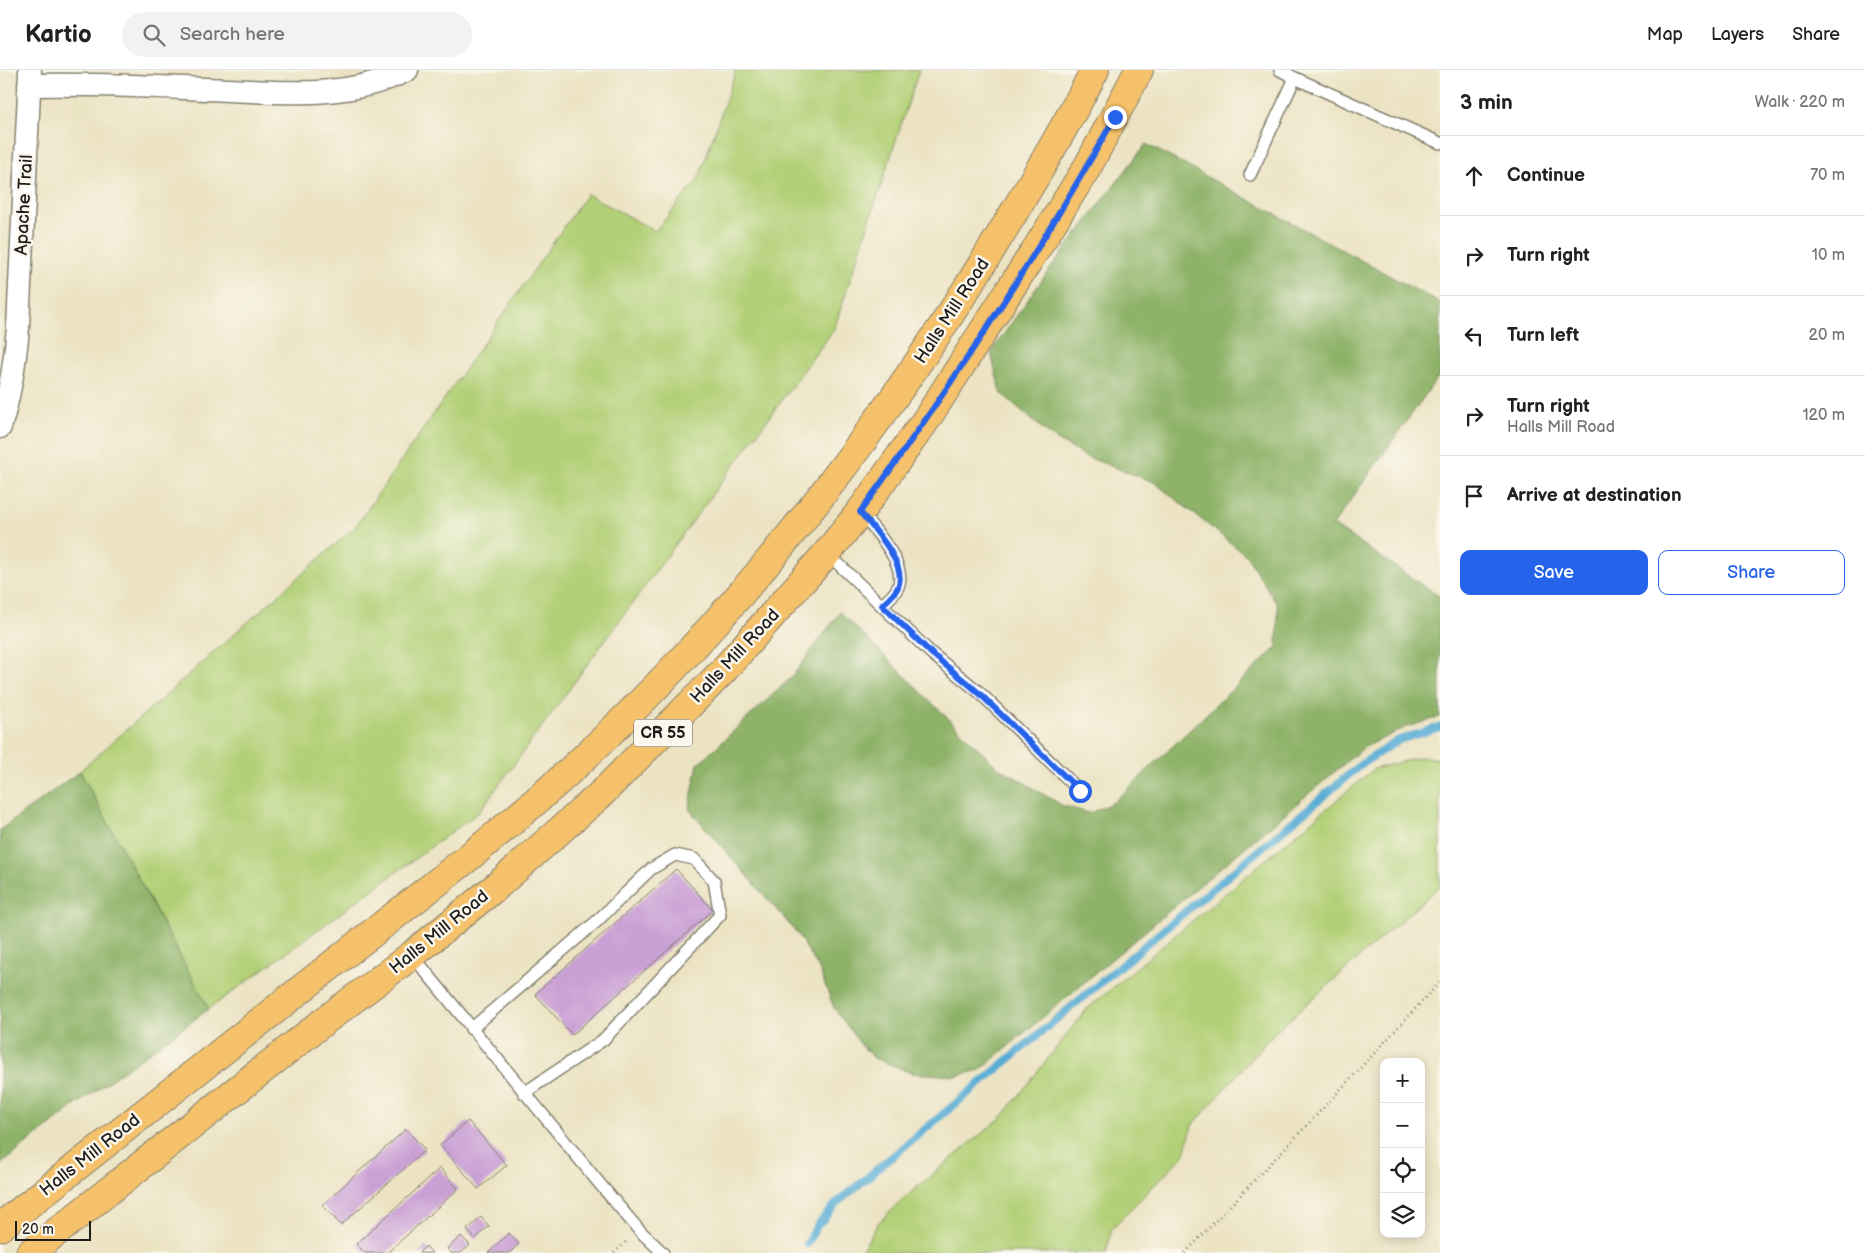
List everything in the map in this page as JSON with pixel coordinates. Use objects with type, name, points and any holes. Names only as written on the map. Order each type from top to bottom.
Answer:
[{"type":"main road","name":"Halls Mill Road","points":[[0,1227],[473,854],[572,769],[632,712],[696,646],[734,604],[797,528],[894,399],[958,304],[1013,214],[1055,143],[1094,70]]},
{"type":"main road","name":"Halls Mill Road","points":[[30,1253],[327,1019],[412,955],[498,885],[600,795],[720,673],[827,554],[860,512],[926,420],[991,322],[1088,166],[1139,70]]},
{"type":"street","points":[[29,77],[82,84],[310,93],[355,87],[407,70]]},
{"type":"street","name":"Apache Trail","points":[[0,427],[6,409],[14,369],[18,328],[29,77]]},
{"type":"lane","points":[[1280,70],[1440,143]]},
{"type":"lane","points":[[1250,175],[1295,78]]},
{"type":"lane","points":[[860,512],[888,547],[899,572],[898,587],[893,595],[882,605]]},
{"type":"lane","points":[[827,554],[932,654],[978,692],[1080,791]]},
{"type":"lane","points":[[471,1029],[596,922],[651,869],[659,864],[675,855],[694,859],[714,881],[720,914],[603,1040],[524,1093]]},
{"type":"lane","points":[[412,955],[524,1093],[634,1223],[663,1253]]},
{"type":"path","points":[[1185,1253],[1440,982]]},
{"type":"green space","points":[[736,70],[919,70],[834,329],[479,812],[209,1009],[80,771],[355,527],[587,194],[655,231],[698,180]]},
{"type":"green space","points":[[1146,144],[1440,303],[1440,374],[1333,525],[1440,597],[1440,717],[1406,727],[1363,748],[980,1070],[955,1076],[912,1073],[874,1058],[862,1046],[834,1008],[819,969],[797,933],[689,809],[698,764],[792,677],[840,612],[995,765],[1063,806],[1090,813],[1114,802],[1277,647],[1278,606],[1246,555],[1154,482],[1084,456],[1051,436],[1000,392],[991,352],[1047,273]]},
{"type":"green space","points":[[1420,757],[1440,759],[1440,886],[1273,1034],[1192,1126],[1185,1154],[1112,1228],[1106,1253],[860,1253],[879,1222],[916,1188],[1003,1116],[1086,1010],[1374,769]]},
{"type":"green space","points":[[80,771],[209,1009],[73,1107],[0,1165],[0,830]]},
{"type":"building","points":[[676,869],[713,910],[572,1035],[535,994]]},
{"type":"building","points":[[468,1121],[507,1165],[478,1189],[440,1145]]},
{"type":"building","points":[[406,1129],[425,1150],[341,1225],[322,1205]]},
{"type":"building","points":[[440,1168],[458,1189],[387,1253],[365,1253],[356,1244]]},
{"type":"building","points":[[481,1217],[489,1226],[475,1239],[467,1230]]},
{"type":"building","points":[[509,1233],[519,1244],[509,1253],[488,1253]]},
{"type":"building","points":[[461,1236],[470,1245],[461,1253],[451,1253],[447,1249]]},
{"type":"building","points":[[426,1246],[432,1253],[418,1253]]},
{"type":"waterway","points":[[807,1244],[816,1227],[838,1202],[1363,763],[1399,740],[1440,727]]},
{"type":"route","points":[[1080,791],[978,692],[932,654],[882,605],[893,595],[898,587],[900,580],[899,572],[888,547],[860,512],[926,420],[991,322],[1088,166],[1115,117]]}]
